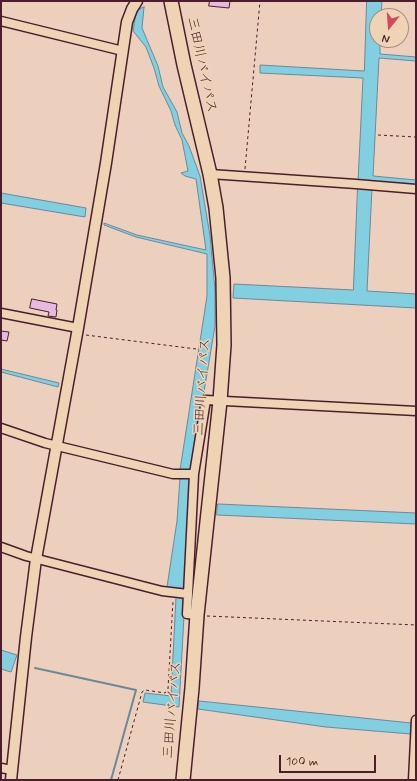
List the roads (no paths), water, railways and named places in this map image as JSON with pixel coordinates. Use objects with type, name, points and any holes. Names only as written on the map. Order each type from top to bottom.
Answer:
[{"type":"highway","name":"三田川バイパス","points":[[171,1],[184,65],[210,174],[216,208],[223,278],[224,345],[220,401],[196,615],[192,688],[183,780]]},
{"type":"street","points":[[1,768],[12,775],[26,637],[36,559],[78,331],[106,163],[127,22],[137,1]]},
{"type":"street","points":[[1,21],[123,51]]},
{"type":"street","points":[[210,174],[416,190]]},
{"type":"street","points":[[1,313],[78,331]]},
{"type":"street","points":[[196,615],[187,614],[194,474],[206,400],[416,411]]},
{"type":"street","points":[[1,428],[45,443],[173,474],[194,474]]},
{"type":"street","points":[[1,547],[36,559],[162,591],[188,594]]},
{"type":"street","points":[[413,780],[416,720]]},
{"type":"water","points":[[367,1],[382,1],[382,8],[369,8],[369,48],[380,48],[380,54],[416,57],[416,61],[379,58],[373,176],[416,180],[416,186],[358,182],[363,78],[260,73],[260,65],[364,71]]},
{"type":"water","points":[[144,7],[142,28],[158,66],[163,87],[177,112],[182,133],[189,146],[200,176],[210,236],[215,290],[215,326],[191,469],[187,471],[180,470],[207,296],[207,254],[136,237],[104,225],[104,223],[137,235],[206,250],[196,179],[185,176],[181,173],[188,171],[182,140],[175,125],[171,111],[159,86],[146,47],[133,31],[138,10]]},
{"type":"water","points":[[358,186],[372,188],[367,291],[416,294],[416,308],[233,298],[234,284],[353,290]]},
{"type":"water","points":[[1,193],[86,208],[85,217],[1,203]]},
{"type":"water","points":[[1,369],[59,383],[58,387],[1,372]]},
{"type":"water","points":[[180,478],[190,478],[185,588],[180,589],[167,587],[177,521]]},
{"type":"water","points":[[218,504],[416,513],[416,524],[217,515]]},
{"type":"water","points":[[180,595],[185,598],[179,707],[143,702],[145,693],[171,696],[176,597]]},
{"type":"water","points":[[1,650],[17,655],[11,672],[1,669]]},
{"type":"water","points":[[199,701],[411,723],[411,734],[326,727],[198,709]]},
{"type":"waterway","points":[[35,668],[136,690],[111,780]]}]
